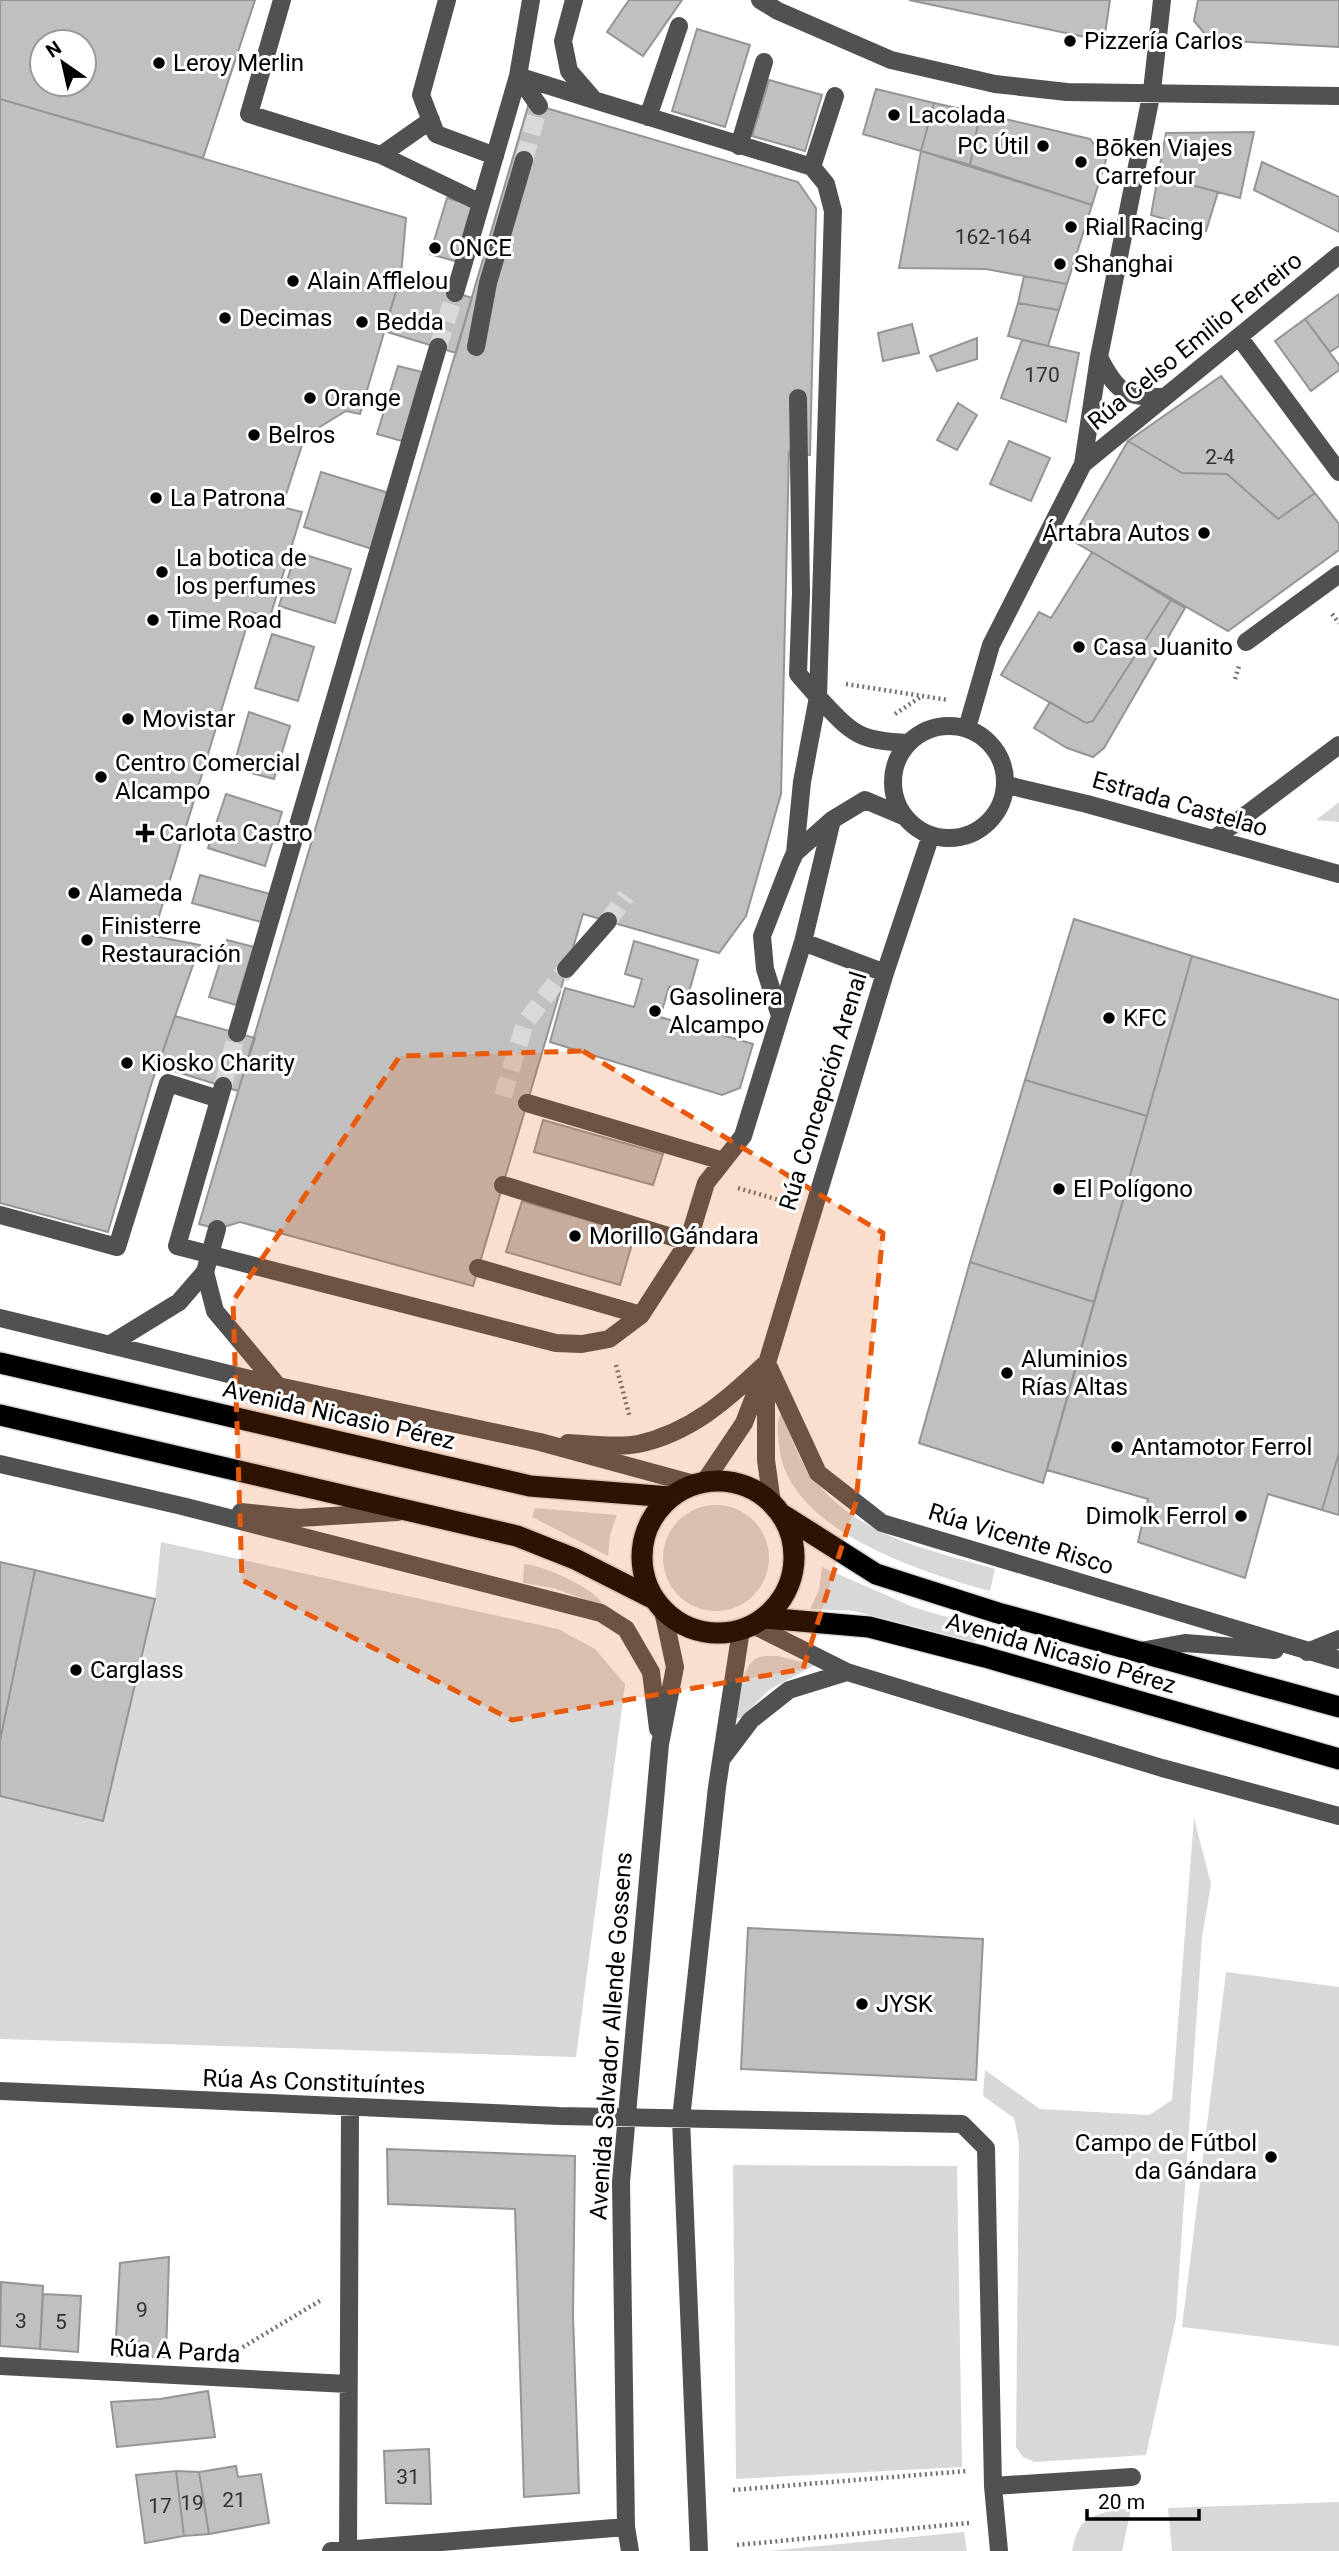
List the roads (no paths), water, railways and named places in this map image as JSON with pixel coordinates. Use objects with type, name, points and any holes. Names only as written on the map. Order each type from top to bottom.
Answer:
[{"type":"highway","name":"Avenida Nicasio Pérez","points":[[0,1363],[530,1486],[670,1497]]},
{"type":"highway","points":[[0,1415],[422,1511],[517,1536],[575,1559],[657,1604],[679,1623],[699,1632],[720,1634],[753,1624],[781,1601],[791,1581],[794,1558],[792,1536],[777,1509],[753,1489],[730,1481],[700,1482],[670,1497],[654,1514],[644,1534],[640,1556],[643,1577],[657,1604]]},
{"type":"highway","name":"Avenida Nicasio Pérez","points":[[777,1509],[876,1574],[1136,1651],[1339,1707]]},
{"type":"highway","name":"Avenida Nicasio Pérez","points":[[753,1624],[869,1628],[985,1657],[1339,1759]]},
{"type":"street","points":[[282,0],[249,114],[381,155],[481,203]]},
{"type":"street","points":[[447,0],[421,95],[436,134],[495,156]]},
{"type":"street","points":[[455,293],[518,76],[531,0]]},
{"type":"street","points":[[574,0],[564,41],[569,71],[594,100]]},
{"type":"street","points":[[760,0],[778,11],[891,60],[995,84],[1068,92],[1152,91],[1339,96]]},
{"type":"street","points":[[967,728],[991,645],[1083,464],[1099,357],[1152,91],[1162,0]]},
{"type":"street","points":[[649,117],[679,26]]},
{"type":"street","points":[[739,146],[764,62]]},
{"type":"street","points":[[518,76],[812,167],[826,184],[833,211],[820,688],[802,782],[795,853],[762,936],[765,969],[780,1016]]},
{"type":"street","points":[[518,76],[539,106]]},
{"type":"street","points":[[812,167],[835,96]]},
{"type":"street","points":[[381,155],[431,120]]},
{"type":"street","points":[[476,347],[488,283],[524,160]]},
{"type":"street","name":"Rúa Celso Emilio Ferreiro","points":[[1083,464],[1339,255]]},
{"type":"street","points":[[1239,337],[1339,472]]},
{"type":"street","points":[[237,1033],[439,347]]},
{"type":"street","points":[[1099,357],[1112,384],[1128,395],[1165,397]]},
{"type":"street","points":[[798,398],[801,593],[798,674],[820,688],[852,731],[872,742],[908,743]]},
{"type":"street","points":[[1246,642],[1339,574]]},
{"type":"street","points":[[795,853],[832,820],[865,800],[903,816],[931,835],[947,838],[979,830],[1001,804],[1007,785],[996,751],[984,737],[967,728],[935,727],[908,743],[893,771],[895,802],[903,816]]},
{"type":"street","points":[[1214,839],[1339,745]]},
{"type":"street","name":"Estrada Castelao","points":[[1007,785],[1339,874]]},
{"type":"street","points":[[0,1215],[117,1247],[168,1083],[221,1092],[177,1245],[556,1343],[582,1345],[609,1339],[641,1315],[688,1242],[706,1183],[743,1136],[803,942],[832,820]]},
{"type":"street","name":"Rúa Concepción Arenal","points":[[766,1363],[885,973],[931,835]]},
{"type":"street","points":[[566,970],[608,921]]},
{"type":"street","points":[[803,942],[885,973]]},
{"type":"street","points":[[527,1103],[723,1161]]},
{"type":"street","points":[[503,1185],[688,1242]]},
{"type":"street","points":[[109,1345],[180,1302],[205,1272],[217,1229]]},
{"type":"street","points":[[478,1268],[641,1315]]},
{"type":"street","points":[[205,1272],[215,1311],[278,1386]]},
{"type":"street","points":[[0,1318],[278,1386],[540,1442],[700,1482],[744,1423],[766,1363]]},
{"type":"street","points":[[540,1442],[636,1444],[683,1430],[728,1399],[766,1363]]},
{"type":"street","points":[[766,1363],[766,1460],[777,1509]]},
{"type":"street","name":"Rúa Vicente Risco","points":[[766,1363],[818,1473],[882,1523],[1339,1660]]},
{"type":"street","points":[[0,1464],[182,1506],[601,1613],[626,1629],[650,1672],[660,1744]]},
{"type":"street","points":[[182,1506],[299,1518],[422,1511]]},
{"type":"street","name":"Avenida Salvador Allende Gossens","points":[[630,2551],[626,2527],[621,2182],[660,1744],[675,1667],[657,1604]]},
{"type":"street","points":[[699,2551],[681,2119],[686,2051],[721,1759],[753,1624],[847,1672],[1162,1768],[1339,1816]]},
{"type":"street","points":[[1136,1651],[1185,1643],[1310,1652],[1339,1639]]},
{"type":"street","points":[[721,1759],[751,1720],[789,1690],[847,1672]]},
{"type":"street","name":"Rúa As Constituíntes","points":[[0,2091],[350,2109],[625,2118],[962,2124],[986,2148],[993,2486],[999,2551]]},
{"type":"street","points":[[350,2109],[348,2384],[342,2550],[626,2527]]},
{"type":"street","name":"Rúa A Parda","points":[[0,2366],[348,2384]]},
{"type":"street","points":[[993,2486],[1132,2477]]},
{"type":"tunnel","points":[[524,160],[539,106]]},
{"type":"tunnel","points":[[438,347],[455,293]]},
{"type":"tunnel","points":[[608,921],[626,896]]},
{"type":"tunnel","points":[[503,1096],[525,1023],[566,969]]},
{"type":"tunnel","points":[[223,1086],[237,1033]]},
{"type":"place","name":"Pizzería Carlos","points":[[1070,41]]},
{"type":"place","name":"Leroy Merlin","points":[[159,63]]},
{"type":"place","name":"Lacolada","points":[[894,115]]},
{"type":"place","name":"PC Útil","points":[[1043,146]]},
{"type":"place","name":"Bōken Viajes Carrefour","points":[[1081,162]]},
{"type":"place","name":"Rial Racing","points":[[1071,227]]},
{"type":"place","name":"ONCE","points":[[435,248]]},
{"type":"place","name":"Shanghai","points":[[1060,264]]},
{"type":"place","name":"Alain Afflelou","points":[[293,281]]},
{"type":"place","name":"Decimas","points":[[225,318]]},
{"type":"place","name":"Bedda","points":[[362,322]]},
{"type":"place","name":"Orange","points":[[310,398]]},
{"type":"place","name":"Belros","points":[[254,435]]},
{"type":"place","name":"La Patrona","points":[[156,498]]},
{"type":"place","name":"Ártabra Autos","points":[[1204,533]]},
{"type":"place","name":"La botica de los perfumes","points":[[162,572]]},
{"type":"place","name":"Time Road","points":[[153,620]]},
{"type":"place","name":"Casa Juanito","points":[[1079,647]]},
{"type":"place","name":"Movistar","points":[[128,719]]},
{"type":"place","name":"Centro Comercial Alcampo","points":[[101,777]]},
{"type":"place","name":"Carlota Castro","points":[[145,833]]},
{"type":"place","name":"Alameda","points":[[74,893]]},
{"type":"place","name":"Finisterre Restauración","points":[[87,940]]},
{"type":"place","name":"Gasolinera Alcampo","points":[[655,1011]]},
{"type":"place","name":"KFC","points":[[1109,1018]]},
{"type":"place","name":"Kiosko Charity","points":[[127,1063]]},
{"type":"place","name":"El Polígono","points":[[1059,1189]]},
{"type":"place","name":"Morillo Gándara","points":[[575,1236]]},
{"type":"place","name":"Aluminios Rías Altas","points":[[1007,1373]]},
{"type":"place","name":"Antamotor Ferrol","points":[[1117,1447]]},
{"type":"place","name":"Dimolk Ferrol","points":[[1241,1516]]},
{"type":"place","name":"Carglass","points":[[76,1670]]},
{"type":"place","name":"JYSK","points":[[862,2004]]},
{"type":"place","name":"Campo de Fútbol da Gándara","points":[[1271,2157]]}]
